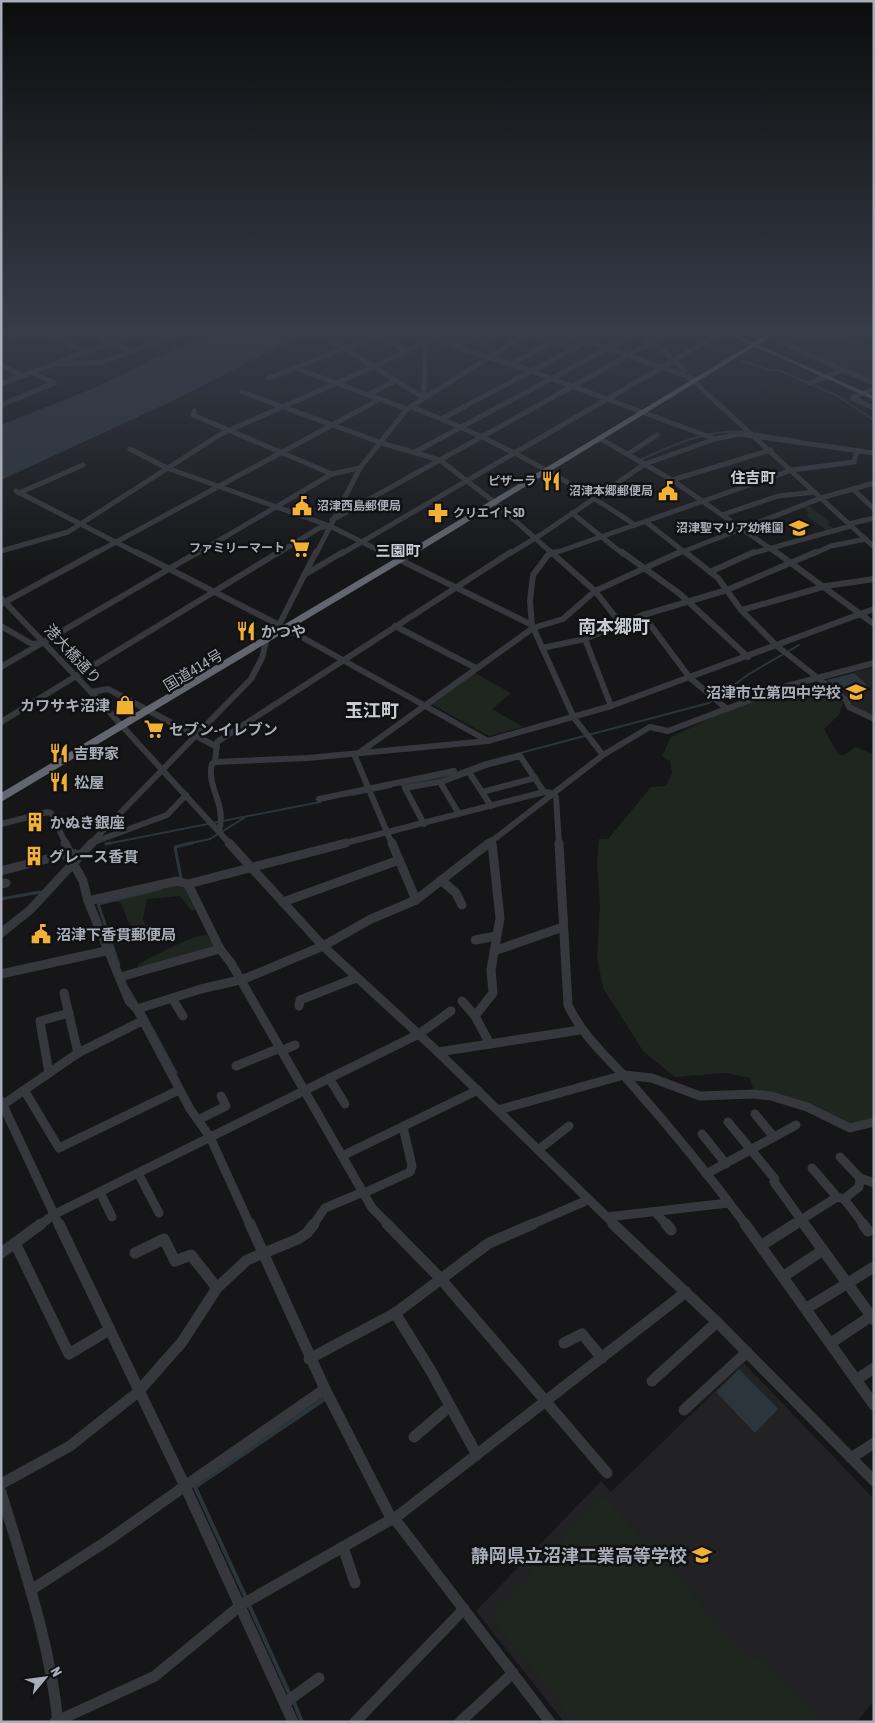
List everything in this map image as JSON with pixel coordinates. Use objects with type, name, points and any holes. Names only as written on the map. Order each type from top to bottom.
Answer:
[{"type":"highway","name":"国道414号","points":[[1,798],[267,641],[284,628],[643,413]]},
{"type":"highway","name":"国道414号","points":[[1,804],[122,727]]},
{"type":"street","points":[[194,411],[193,415],[228,431],[332,474]]},
{"type":"street","points":[[1,551],[55,537],[82,525],[206,442],[273,411]]},
{"type":"street","points":[[295,411],[382,443],[440,460],[494,502],[595,591],[621,624]]},
{"type":"street","points":[[3,601],[357,411]]},
{"type":"street","points":[[284,628],[304,575],[360,468],[406,411]]},
{"type":"street","points":[[421,411],[443,418],[485,436],[547,470],[635,525]]},
{"type":"street","points":[[443,418],[455,411]]},
{"type":"street","points":[[414,452],[490,411]]},
{"type":"street","points":[[1,722],[319,528],[529,411]]},
{"type":"street","points":[[304,575],[587,411]]},
{"type":"street","points":[[639,411],[714,439]]},
{"type":"street","points":[[728,411],[874,547]]},
{"type":"street","points":[[219,831],[223,818],[210,772],[212,764],[215,762],[217,742],[645,464],[728,434],[754,435],[874,453]]},
{"type":"street","points":[[628,454],[657,435]]},
{"type":"street","points":[[599,438],[672,480],[824,586],[874,624]]},
{"type":"street","points":[[130,449],[167,468],[278,507],[331,523],[361,541],[533,626]]},
{"type":"street","points":[[672,480],[771,450]]},
{"type":"street","points":[[603,755],[574,718],[533,626],[530,601],[534,576],[548,555],[792,470],[854,462],[857,451]]},
{"type":"street","points":[[83,465],[17,492],[284,628],[488,741]]},
{"type":"street","points":[[1,667],[332,474],[360,468]]},
{"type":"street","points":[[356,754],[533,626],[563,620],[595,591],[739,527],[821,498],[874,483]]},
{"type":"street","points":[[853,489],[874,509]]},
{"type":"street","points":[[722,515],[778,496],[815,492]]},
{"type":"street","points":[[572,513],[689,603],[748,657]]},
{"type":"street","points":[[710,572],[735,558],[766,546],[874,518]]},
{"type":"street","points":[[646,522],[710,572],[742,610],[778,646],[846,700],[848,706],[874,719]]},
{"type":"street","points":[[542,648],[585,639],[643,615],[689,603],[727,590],[831,546],[866,539]]},
{"type":"street","points":[[742,610],[824,586],[874,579]]},
{"type":"street","name":"港大橋通り","points":[[3,601],[91,692],[324,946],[356,978],[478,1090],[588,1200],[717,1322],[874,1481]]},
{"type":"street","points":[[215,762],[308,758],[488,741],[611,706],[874,609]]},
{"type":"street","points":[[643,615],[690,678],[727,709]]},
{"type":"street","points":[[1,626],[32,644],[44,642]]},
{"type":"street","points":[[395,626],[476,668]]},
{"type":"street","points":[[585,639],[611,706]]},
{"type":"street","points":[[1,933],[30,910],[92,842],[250,679],[267,641]]},
{"type":"street","points":[[140,1009],[240,978],[324,946],[371,919],[416,900],[548,793],[603,755],[650,727],[668,731],[787,686],[874,663]]},
{"type":"street","points":[[91,692],[108,689],[148,712],[217,747]]},
{"type":"street","points":[[356,754],[416,900]]},
{"type":"street","points":[[319,799],[369,788],[469,772],[486,765],[520,756],[548,793],[556,797],[568,1005],[580,1030],[624,1075],[762,1245],[874,1404]]},
{"type":"street","points":[[424,824],[405,788],[440,782],[454,771]]},
{"type":"street","points":[[469,772],[491,806]]},
{"type":"street","points":[[482,792],[535,778]]},
{"type":"street","points":[[440,782],[459,814]]},
{"type":"street","points":[[88,901],[177,881],[188,884],[548,793]]},
{"type":"street","points":[[92,842],[167,815],[186,795]]},
{"type":"street","points":[[1,824],[48,812],[51,813],[70,853]]},
{"type":"street","points":[[474,1016],[493,993],[491,970],[500,918],[492,840]]},
{"type":"street","points":[[1,871],[70,853],[80,855]]},
{"type":"street","points":[[283,902],[399,860]]},
{"type":"street","points":[[73,864],[83,880],[88,901],[123,976],[129,1001],[140,1009],[142,1021],[179,1090],[198,1120],[214,1135],[314,1356],[327,1395],[393,1519],[550,1722]]},
{"type":"street","points":[[441,880],[456,893],[462,905]]},
{"type":"street","points":[[188,884],[220,950],[240,978],[372,1208],[440,1278],[607,1473]]},
{"type":"street","points":[[494,951],[563,927]]},
{"type":"street","points":[[475,940],[496,936]]},
{"type":"street","points":[[1,974],[110,950]]},
{"type":"street","points":[[123,976],[220,950]]},
{"type":"street","points":[[298,1006],[300,1000],[356,978]]},
{"type":"street","points":[[64,993],[78,1053]]},
{"type":"street","points":[[172,998],[183,1016]]},
{"type":"street","points":[[462,1002],[474,1016],[490,1044]]},
{"type":"street","points":[[1,1253],[55,1214],[419,1034],[451,1011]]},
{"type":"street","points":[[49,1073],[40,1021],[69,1012]]},
{"type":"street","points":[[142,1021],[78,1053],[2,1104],[138,1392],[185,1486],[293,1722]]},
{"type":"street","points":[[438,1052],[580,1030]]},
{"type":"street","points":[[236,1066],[295,1045]]},
{"type":"street","points":[[498,1110],[624,1075],[646,1074],[693,1094],[705,1096],[763,1094],[827,1115],[850,1128],[874,1122]]},
{"type":"street","points":[[328,1078],[345,1104]]},
{"type":"street","points":[[24,1090],[59,1148],[179,1090]]},
{"type":"street","points":[[342,1156],[478,1090]]},
{"type":"street","points":[[198,1120],[226,1106],[221,1096]]},
{"type":"street","points":[[755,1114],[774,1136]]},
{"type":"street","points":[[728,1122],[775,1179],[774,1182],[873,1317],[831,1343]]},
{"type":"street","points":[[706,1174],[796,1125]]},
{"type":"street","points":[[1,1484],[70,1446],[138,1392],[182,1342],[217,1288],[247,1260],[307,1234],[326,1208],[410,1172],[412,1166],[403,1126]]},
{"type":"street","points":[[538,1150],[569,1126]]},
{"type":"street","points":[[702,1134],[726,1164]]},
{"type":"street","points":[[840,1157],[860,1178],[874,1183]]},
{"type":"street","points":[[812,1168],[868,1231]]},
{"type":"street","points":[[138,1173],[159,1213]]},
{"type":"street","points":[[762,1245],[800,1218],[859,1187],[860,1178]]},
{"type":"street","points":[[100,1192],[112,1217]]},
{"type":"street","points":[[314,1356],[396,1313],[440,1278],[489,1243],[588,1200]]},
{"type":"street","points":[[607,1217],[728,1203]]},
{"type":"street","points":[[655,1212],[671,1230]]},
{"type":"street","points":[[135,1253],[164,1239],[175,1261],[191,1254],[217,1288]]},
{"type":"street","points":[[15,1243],[69,1354],[109,1330]]},
{"type":"street","points":[[784,1276],[823,1250]]},
{"type":"street","points":[[807,1308],[874,1267]]},
{"type":"street","points":[[1,1492],[31,1590],[54,1681],[57,1721],[155,1676],[241,1605],[393,1519],[686,1292]]},
{"type":"street","points":[[396,1313],[432,1371],[477,1455]]},
{"type":"street","points":[[652,1380],[717,1322]]},
{"type":"street","points":[[564,1343],[582,1334],[602,1358]]},
{"type":"street","points":[[684,1410],[747,1352]]},
{"type":"street","points":[[856,1380],[874,1368]]},
{"type":"street","points":[[31,1590],[107,1541],[185,1486],[327,1395]]},
{"type":"street","points":[[414,1437],[450,1406]]},
{"type":"street","points":[[851,1458],[874,1443]]},
{"type":"street","points":[[343,1547],[355,1583]]},
{"type":"street","points":[[355,1722],[464,1609]]},
{"type":"street","points":[[460,1722],[513,1672]]},
{"type":"street","points":[[285,1703],[319,1678]]},
{"type":"shaded area","points":[[35,411],[150,411],[1,480],[1,425]]},
{"type":"shaded area","points":[[808,505],[830,522],[827,524],[835,529],[827,531],[806,515],[809,514],[803,507]]},
{"type":"shaded area","name":"沼津市立第四中学校","points":[[874,667],[874,718],[852,706],[825,680]]},
{"type":"shaded area","points":[[475,673],[511,693],[492,709],[523,727],[489,736],[431,704]]},
{"type":"shaded area","points":[[854,673],[867,685],[839,692],[827,680]]},
{"type":"shaded area","points":[[786,689],[801,698],[812,696],[842,701],[843,704],[839,715],[824,729],[838,754],[844,755],[856,747],[874,755],[874,1122],[846,1126],[754,1092],[750,1078],[725,1073],[675,1077],[643,1051],[603,988],[597,957],[600,907],[597,861],[599,839],[608,839],[651,787],[666,786],[672,773],[670,761],[662,756],[671,737],[711,718]]},
{"type":"shaded area","points":[[175,881],[185,884],[199,907],[192,911],[180,896],[147,899],[143,919],[145,925],[156,926],[161,932],[160,939],[143,943],[113,944],[111,937],[127,930],[136,932],[128,921],[121,903],[108,900]]},
{"type":"shaded area","points":[[206,935],[213,941],[215,949],[138,970],[138,965],[149,958],[195,937]]},
{"type":"shaded area","name":"静岡県立沼津工業高等学校","points":[[744,1363],[874,1499],[874,1701],[857,1722],[564,1722],[476,1611],[601,1481],[611,1492]]},
{"type":"shaded area","points":[[739,1369],[778,1409],[755,1433],[716,1392]]},
{"type":"shaded area","points":[[604,1496],[747,1656],[764,1661],[820,1722],[576,1722],[569,1716],[490,1615]]},
{"type":"waterway","points":[[861,411],[874,420]]},
{"type":"waterway","points":[[640,460],[678,443],[705,435],[732,431],[746,432]]},
{"type":"waterway","points":[[752,433],[798,440]]},
{"type":"waterway","points":[[401,785],[450,775],[486,762],[709,703],[749,674],[799,645]]},
{"type":"waterway","points":[[352,795],[391,787]]},
{"type":"waterway","points":[[110,843],[106,844],[320,802]]},
{"type":"waterway","points":[[186,844],[210,839],[244,818]]},
{"type":"waterway","points":[[181,878],[175,847],[192,843]]},
{"type":"waterway","points":[[119,965],[98,904],[160,889]]},
{"type":"waterway","points":[[1,899],[40,892]]},
{"type":"waterway","points":[[127,987],[137,1004]]},
{"type":"waterway","points":[[142,1010],[176,1073]]},
{"type":"waterway","points":[[246,1598],[195,1487],[326,1398]]},
{"type":"waterway","points":[[249,1605],[290,1695]]},
{"type":"waterway","points":[[293,1700],[302,1722]]},
{"type":"place","name":"ピザーラ","points":[[551,481]]},
{"type":"place","name":"沼津本郷郵便局","points":[[668,491]]},
{"type":"place","name":"沼津西島郵便局","points":[[302,506]]},
{"type":"place","name":"クリエイトSD","points":[[438,513]]},
{"type":"place","name":"沼津聖マリア幼稚園","points":[[799,528]]},
{"type":"place","name":"ファミリーマート","points":[[300,548]]},
{"type":"place","name":"かつや","points":[[246,631]]},
{"type":"place","name":"沼津市立第四中学校","points":[[856,692]]},
{"type":"place","name":"カワサキ沼津","points":[[125,705]]},
{"type":"place","name":"セブン-イレブン","points":[[154,729]]},
{"type":"place","name":"吉野家","points":[[59,753]]},
{"type":"place","name":"松屋","points":[[59,782]]},
{"type":"place","name":"かぬき銀座","points":[[35,822]]},
{"type":"place","name":"グレース香貫","points":[[34,856]]},
{"type":"place","name":"沼津下香貫郵便局","points":[[41,934]]},
{"type":"place","name":"静岡県立沼津工業高等学校","points":[[702,1555]]},
{"type":"district","name":"住吉町","points":[[753,477]]},
{"type":"district","name":"三園町","points":[[398,550]]},
{"type":"district","name":"南本郷町","points":[[614,626]]},
{"type":"district","name":"玉江町","points":[[372,710]]}]
